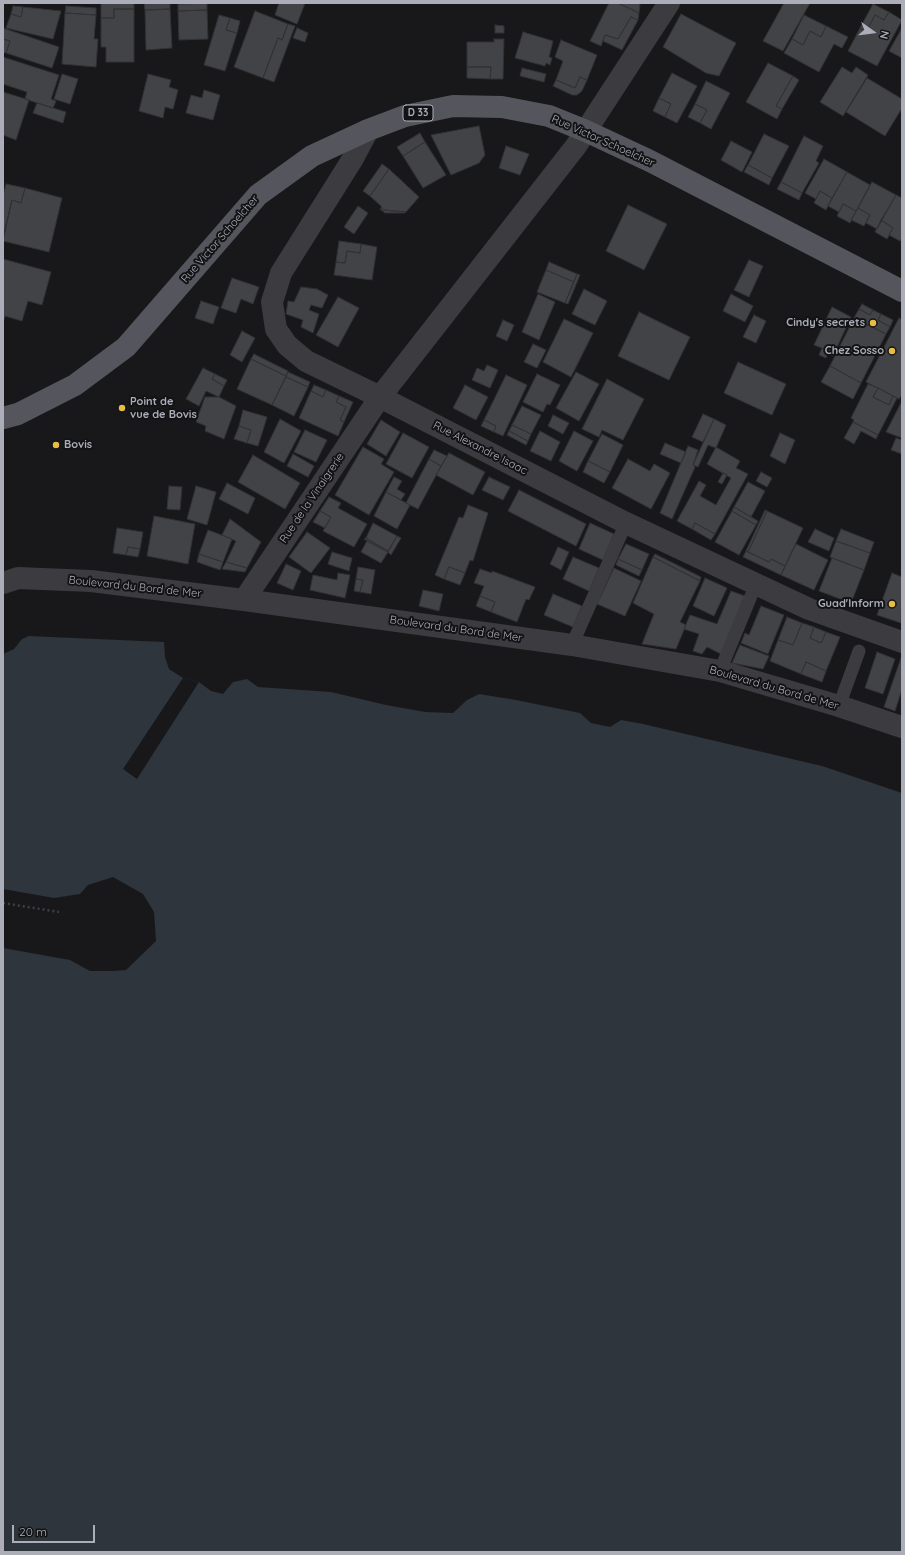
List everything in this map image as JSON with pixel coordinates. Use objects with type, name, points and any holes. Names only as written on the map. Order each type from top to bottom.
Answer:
[{"type":"main road","name":"Rue Victor Schoelcher","points":[[3,418],[18,414],[75,385],[126,347],[258,195],[312,156],[368,130],[405,116],[453,106],[502,107],[548,116],[586,131],[650,161],[902,291]]},
{"type":"street","name":"Rue de la Vinaigrerie","points":[[244,600],[380,396],[586,131],[669,3]]},
{"type":"street","name":"Rue Alexandre Isaac","points":[[368,130],[352,160],[281,273],[272,302],[276,329],[287,345],[306,361],[380,396],[626,523],[809,609],[902,642]]},
{"type":"street","name":"Boulevard du Bord de Mer","points":[[3,583],[18,578],[91,580],[572,645],[720,671],[839,706],[902,727]]},
{"type":"lane","points":[[572,645],[626,523]]},
{"type":"lane","points":[[720,671],[756,584]]},
{"type":"lane","points":[[839,706],[859,651]]},
{"type":"path","points":[[3,903],[59,912]]},
{"type":"shaded area","points":[[29,636],[164,642],[165,657],[169,669],[183,678],[199,682],[211,691],[223,694],[233,682],[247,679],[258,687],[331,692],[386,705],[425,712],[453,713],[467,700],[479,694],[516,700],[580,713],[591,723],[610,727],[621,720],[643,724],[822,766],[902,793],[902,1552],[3,1552],[3,948],[70,960],[90,971],[114,971],[126,970],[156,941],[154,912],[143,894],[113,877],[88,885],[80,894],[54,898],[3,889],[3,654],[14,649],[22,639]]},
{"type":"pier","points":[[183,678],[199,682],[137,779],[123,769]]},
{"type":"building","points":[[101,3],[134,3],[134,9],[114,9],[114,18],[101,18]]},
{"type":"building","points":[[144,3],[170,3],[170,9],[145,10]]},
{"type":"building","points":[[207,3],[207,10],[178,11],[178,4]]},
{"type":"building","points":[[279,3],[305,3],[297,24],[275,15]]},
{"type":"building","points":[[609,3],[618,3],[639,13],[638,20],[631,17],[618,39],[605,35],[601,46],[590,41]]},
{"type":"building","points":[[618,3],[640,4],[639,13]]},
{"type":"building","points":[[784,3],[810,3],[783,51],[763,41]]},
{"type":"building","points":[[873,4],[889,12],[884,20],[875,15],[866,32],[860,28]]},
{"type":"building","points":[[13,6],[23,7],[21,17],[11,14]]},
{"type":"building","points":[[66,6],[96,8],[96,15],[65,13]]},
{"type":"building","points":[[23,7],[61,11],[53,39],[6,28],[11,14],[21,17]]},
{"type":"building","points":[[114,9],[134,9],[134,62],[106,62],[106,47],[101,47],[101,18],[114,18]]},
{"type":"building","points":[[170,9],[172,48],[146,50],[145,10]]},
{"type":"building","points":[[207,10],[208,39],[179,40],[178,11]]},
{"type":"building","points":[[255,11],[288,24],[282,40],[278,38],[263,78],[234,67]]},
{"type":"building","points":[[889,12],[902,20],[877,66],[848,51],[860,28],[866,32],[875,15],[884,20]]},
{"type":"building","points":[[65,13],[96,15],[94,39],[98,39],[96,67],[62,64]]},
{"type":"building","points":[[681,14],[736,43],[719,76],[706,73],[663,47]]},
{"type":"building","points":[[219,15],[230,18],[226,30],[237,33],[225,71],[204,65]]},
{"type":"building","points":[[804,15],[826,26],[821,37],[810,31],[803,45],[792,39]]},
{"type":"building","points":[[631,17],[638,20],[622,50],[603,41],[605,35],[618,39]]},
{"type":"building","points":[[230,18],[240,21],[237,33],[226,30]]},
{"type":"building","points":[[288,24],[295,26],[274,82],[263,78],[278,38],[282,40]]},
{"type":"building","points":[[495,25],[504,26],[504,33],[495,33]]},
{"type":"building","points":[[826,26],[848,37],[842,48],[834,44],[819,72],[784,53],[792,39],[803,45],[810,31],[821,37]]},
{"type":"building","points":[[3,28],[59,47],[52,68],[6,53],[10,41],[3,39]]},
{"type":"building","points":[[297,28],[308,33],[305,42],[293,38]]},
{"type":"building","points":[[902,28],[902,58],[889,51]]},
{"type":"building","points":[[523,32],[553,41],[549,57],[552,58],[550,65],[546,63],[545,66],[515,58]]},
{"type":"building","points":[[3,39],[10,41],[6,53],[3,52]]},
{"type":"building","points":[[494,39],[504,39],[503,79],[490,79],[491,67],[467,67],[467,42],[494,42]]},
{"type":"building","points":[[561,40],[597,55],[587,80],[580,77],[575,88],[556,80],[563,61],[555,57]]},
{"type":"building","points":[[3,57],[59,75],[51,99],[56,101],[53,108],[25,99],[27,92],[3,84]]},
{"type":"building","points":[[768,63],[793,76],[776,106],[782,109],[777,119],[746,102]]},
{"type":"building","points":[[467,67],[491,67],[490,79],[467,78]]},
{"type":"building","points":[[842,67],[852,73],[856,67],[868,75],[843,116],[820,102]]},
{"type":"building","points":[[522,68],[546,74],[544,82],[520,76]]},
{"type":"building","points":[[672,73],[697,86],[677,123],[665,117],[671,104],[659,98]]},
{"type":"building","points":[[62,74],[78,79],[70,104],[54,99]]},
{"type":"building","points":[[148,74],[171,80],[169,87],[178,90],[173,109],[165,107],[163,118],[139,111]]},
{"type":"building","points":[[793,76],[799,80],[782,109],[776,106]]},
{"type":"building","points":[[580,77],[587,80],[582,91],[577,95],[572,95],[553,86],[556,80],[575,88]]},
{"type":"building","points":[[867,78],[902,99],[902,108],[885,136],[846,112]]},
{"type":"building","points":[[706,81],[730,93],[711,129],[700,123],[707,110],[695,104]]},
{"type":"building","points":[[204,90],[220,95],[213,120],[186,113],[191,95],[202,98]]},
{"type":"building","points":[[3,92],[29,100],[16,140],[3,135]]},
{"type":"building","points":[[659,98],[671,104],[665,117],[653,111]]},
{"type":"building","points":[[37,103],[66,112],[63,123],[33,113]]},
{"type":"building","points":[[695,104],[707,110],[700,123],[688,117]]},
{"type":"building","points":[[479,126],[485,155],[479,163],[451,175],[431,135]]},
{"type":"building","points":[[420,133],[425,142],[403,156],[397,147]]},
{"type":"building","points":[[764,134],[789,146],[772,178],[748,165]]},
{"type":"building","points":[[804,136],[823,146],[816,161],[819,163],[802,193],[781,182]]},
{"type":"building","points":[[731,141],[752,152],[742,172],[721,160]]},
{"type":"building","points":[[425,142],[446,175],[423,188],[403,156]]},
{"type":"building","points":[[506,146],[529,154],[520,175],[499,168]]},
{"type":"building","points":[[824,159],[847,172],[832,198],[820,191],[816,199],[805,193]]},
{"type":"building","points":[[382,164],[389,169],[370,196],[363,191]]},
{"type":"building","points":[[748,165],[772,178],[769,185],[744,172]]},
{"type":"building","points":[[389,169],[419,197],[406,212],[384,210],[370,196]]},
{"type":"building","points":[[847,172],[870,185],[856,211],[843,204],[839,212],[828,206]]},
{"type":"building","points":[[781,182],[802,193],[799,200],[777,189]]},
{"type":"building","points":[[872,182],[896,195],[877,229],[866,223],[870,215],[858,208]]},
{"type":"building","points":[[6,184],[25,188],[21,203],[12,200],[3,236],[3,196]]},
{"type":"building","points":[[25,188],[62,198],[49,252],[3,241],[12,200],[21,203]]},
{"type":"building","points":[[820,191],[832,198],[826,210],[814,203]]},
{"type":"building","points":[[896,195],[902,198],[902,238],[900,241],[889,235],[893,228],[881,220]]},
{"type":"building","points":[[843,204],[856,211],[850,223],[837,216]]},
{"type":"building","points":[[628,205],[667,224],[644,270],[606,251]]},
{"type":"building","points":[[358,206],[368,213],[354,234],[344,227]]},
{"type":"building","points":[[381,208],[384,210],[406,212],[385,213],[380,209]]},
{"type":"building","points":[[858,208],[870,215],[864,226],[851,220]]},
{"type":"building","points":[[881,220],[893,228],[887,239],[875,232]]},
{"type":"building","points":[[339,241],[361,244],[360,253],[347,251],[345,263],[336,262]]},
{"type":"building","points":[[361,244],[377,247],[372,280],[334,275],[336,262],[345,263],[347,251],[360,253]]},
{"type":"building","points":[[3,259],[51,272],[42,305],[28,301],[22,321],[5,316],[3,322]]},
{"type":"building","points":[[749,260],[763,266],[749,297],[734,290]]},
{"type":"building","points":[[549,262],[577,274],[574,282],[546,270]]},
{"type":"building","points":[[546,270],[574,282],[565,303],[537,292]]},
{"type":"building","points":[[577,274],[580,275],[568,304],[565,303]]},
{"type":"building","points":[[232,278],[259,287],[253,304],[241,299],[236,313],[221,308]]},
{"type":"building","points":[[301,287],[317,289],[328,295],[322,308],[311,305],[309,310],[319,314],[313,333],[301,327],[303,320],[286,314],[288,301],[294,302]]},
{"type":"building","points":[[584,289],[607,301],[595,325],[572,314]]},
{"type":"building","points":[[538,294],[555,302],[539,340],[522,332]]},
{"type":"building","points":[[731,294],[753,306],[745,322],[723,311]]},
{"type":"building","points":[[338,297],[359,308],[338,347],[316,335]]},
{"type":"building","points":[[201,301],[219,307],[213,324],[195,318]]},
{"type":"building","points":[[862,304],[873,310],[870,315],[859,309]]},
{"type":"building","points":[[832,307],[851,317],[833,356],[828,354],[826,358],[819,355],[822,348],[814,345]]},
{"type":"building","points":[[859,309],[870,315],[873,310],[881,314],[878,320],[890,327],[886,334],[854,318]]},
{"type":"building","points":[[639,312],[690,337],[669,380],[618,356]]},
{"type":"building","points":[[881,314],[893,320],[890,327],[878,320]]},
{"type":"building","points":[[754,315],[766,321],[756,343],[743,337]]},
{"type":"building","points":[[854,318],[886,334],[861,383],[830,366]]},
{"type":"building","name":"Chez Sosso","points":[[899,318],[902,320],[902,394],[899,399],[866,382]]},
{"type":"building","points":[[564,319],[593,333],[571,377],[543,362]]},
{"type":"building","points":[[503,320],[514,325],[507,341],[496,336]]},
{"type":"building","points":[[242,331],[255,338],[242,362],[230,355]]},
{"type":"building","points":[[533,344],[546,350],[537,368],[524,362]]},
{"type":"building","points":[[254,354],[288,371],[286,376],[251,359]]},
{"type":"building","points":[[251,359],[286,376],[272,405],[237,389]]},
{"type":"building","points":[[738,362],[786,384],[772,415],[724,393]]},
{"type":"building","points":[[487,365],[498,370],[490,388],[472,380],[477,368],[484,371]]},
{"type":"building","points":[[830,366],[861,383],[853,399],[821,382]]},
{"type":"building","points":[[203,368],[215,374],[212,379],[224,386],[219,397],[206,391],[199,406],[186,399]]},
{"type":"building","points":[[288,372],[310,382],[308,387],[286,377]]},
{"type":"building","points":[[576,372],[599,384],[579,421],[556,408]]},
{"type":"building","points":[[215,374],[227,380],[224,386],[212,379]]},
{"type":"building","points":[[537,374],[560,385],[550,405],[547,404],[543,412],[523,402]]},
{"type":"building","points":[[506,375],[527,385],[503,436],[494,432],[496,426],[484,420]]},
{"type":"building","points":[[286,377],[308,387],[294,416],[272,405]]},
{"type":"building","points":[[607,379],[644,399],[623,440],[602,430],[599,437],[582,429]]},
{"type":"building","points":[[868,384],[878,388],[873,397],[889,405],[893,396],[897,398],[878,435],[853,422],[854,420],[851,418]]},
{"type":"building","points":[[314,385],[326,390],[323,397],[311,391]]},
{"type":"building","points":[[465,385],[488,397],[476,420],[453,408]]},
{"type":"building","points":[[878,388],[893,396],[889,405],[873,397]]},
{"type":"building","points":[[326,390],[339,396],[336,402],[346,407],[340,420],[344,422],[338,436],[299,418],[311,391],[323,397]]},
{"type":"building","points":[[339,396],[353,402],[344,422],[340,420],[346,407],[336,402]]},
{"type":"building","points":[[205,397],[219,397],[236,406],[224,439],[205,431],[206,426],[196,422]]},
{"type":"building","points":[[902,401],[902,438],[886,432]]},
{"type":"building","points":[[522,406],[541,415],[531,434],[512,425]]},
{"type":"building","points":[[243,410],[267,417],[258,446],[247,443],[251,430],[239,426]]},
{"type":"building","points":[[703,414],[714,419],[703,442],[692,437]]},
{"type":"building","points":[[553,415],[569,423],[563,434],[548,426]]},
{"type":"building","points":[[280,419],[301,431],[284,463],[264,452]]},
{"type":"building","points":[[714,419],[726,425],[716,448],[708,445],[698,467],[693,465]]},
{"type":"building","points":[[381,420],[400,432],[386,456],[367,444]]},
{"type":"building","points":[[484,420],[496,426],[494,432],[481,426]]},
{"type":"building","points":[[853,422],[878,435],[876,439],[861,431],[854,444],[844,438]]},
{"type":"building","points":[[512,425],[531,434],[528,441],[509,431]]},
{"type":"building","points":[[239,426],[251,430],[247,443],[234,439]]},
{"type":"building","points":[[305,430],[327,440],[316,462],[294,452]]},
{"type":"building","points":[[509,431],[528,441],[526,445],[507,435]]},
{"type":"building","points":[[540,431],[560,442],[551,461],[530,451]]},
{"type":"building","points":[[574,431],[593,441],[577,471],[559,461]]},
{"type":"building","points":[[403,433],[429,447],[412,478],[386,464]]},
{"type":"building","points":[[780,433],[795,440],[785,464],[770,456]]},
{"type":"building","points":[[602,434],[623,445],[610,472],[588,461]]},
{"type":"building","points":[[896,438],[902,440],[902,454],[891,450]]},
{"type":"building","points":[[665,443],[686,452],[681,463],[660,454]]},
{"type":"building","points":[[688,446],[698,450],[693,465],[695,467],[672,519],[660,513]]},
{"type":"building","points":[[363,447],[384,459],[381,464],[394,472],[369,515],[335,495]]},
{"type":"building","points":[[716,447],[740,461],[736,468],[748,474],[715,534],[695,523],[692,529],[677,521],[699,481],[706,485],[700,496],[716,505],[731,478],[707,464]]},
{"type":"building","points":[[434,450],[447,456],[441,466],[429,459]]},
{"type":"building","points":[[449,453],[485,472],[473,495],[436,475]]},
{"type":"building","points":[[293,454],[314,466],[308,477],[287,466]]},
{"type":"building","points":[[253,455],[300,483],[285,509],[238,482]]},
{"type":"building","points":[[429,459],[441,466],[418,509],[406,503]]},
{"type":"building","points":[[628,459],[650,471],[654,464],[670,473],[651,509],[612,488]]},
{"type":"building","points":[[588,461],[610,472],[604,483],[583,472]]},
{"type":"building","points":[[761,472],[772,478],[767,487],[756,481]]},
{"type":"building","points":[[723,473],[727,475],[722,484],[718,482]]},
{"type":"building","points":[[394,477],[402,481],[397,489],[405,494],[401,500],[386,492]]},
{"type":"building","points":[[489,477],[510,487],[503,500],[482,490]]},
{"type":"building","points":[[748,482],[765,491],[751,517],[734,507]]},
{"type":"building","points":[[227,483],[255,498],[248,514],[219,499]]},
{"type":"building","points":[[169,486],[182,487],[180,510],[167,509]]},
{"type":"building","points":[[196,486],[216,492],[207,525],[187,519]]},
{"type":"building","points":[[519,490],[586,524],[576,546],[508,511]]},
{"type":"building","points":[[386,492],[410,505],[397,529],[374,516]]},
{"type":"building","points":[[329,497],[341,503],[338,508],[367,524],[354,547],[323,531],[331,517],[320,511]]},
{"type":"building","points":[[468,505],[488,513],[473,561],[470,560],[465,573],[449,567],[444,579],[435,575],[459,517],[463,518]]},
{"type":"building","points":[[734,507],[758,521],[756,525],[732,511]]},
{"type":"building","points":[[765,510],[767,511],[748,552],[746,551]]},
{"type":"building","points":[[320,511],[331,517],[325,528],[313,522]]},
{"type":"building","points":[[732,511],[756,525],[739,555],[715,542]]},
{"type":"building","points":[[767,511],[803,528],[785,566],[771,559],[769,562],[748,552]]},
{"type":"building","points":[[154,516],[195,524],[188,564],[147,556]]},
{"type":"building","points":[[230,519],[261,542],[247,568],[226,562],[236,541],[222,535]]},
{"type":"building","points":[[373,523],[397,536],[388,551],[366,538]]},
{"type":"building","points":[[590,523],[614,534],[603,560],[579,549]]},
{"type":"building","points":[[695,523],[715,534],[711,540],[692,529]]},
{"type":"building","points":[[117,528],[143,532],[140,549],[128,547],[126,555],[113,553]]},
{"type":"building","points":[[815,529],[834,538],[829,551],[808,542]]},
{"type":"building","points":[[841,529],[874,542],[870,553],[836,541]]},
{"type":"building","points":[[208,530],[232,539],[223,562],[199,554]]},
{"type":"building","points":[[307,532],[330,548],[311,573],[289,557]]},
{"type":"building","points":[[397,536],[401,538],[391,555],[388,552]]},
{"type":"building","points":[[366,538],[388,551],[388,552],[364,539]]},
{"type":"building","points":[[367,541],[388,552],[381,563],[361,552]]},
{"type":"building","points":[[836,541],[870,553],[864,570],[830,557]]},
{"type":"building","points":[[626,544],[649,554],[642,570],[618,559]]},
{"type":"building","points":[[796,544],[828,560],[814,590],[781,575]]},
{"type":"building","points":[[128,547],[140,549],[138,557],[126,555]]},
{"type":"building","points":[[558,547],[569,552],[561,570],[550,564]]},
{"type":"building","points":[[746,551],[769,562],[771,559],[785,566],[781,575],[743,557]]},
{"type":"building","points":[[332,552],[352,558],[349,571],[328,564]]},
{"type":"building","points":[[199,554],[223,562],[220,570],[197,562]]},
{"type":"building","points":[[655,554],[701,577],[700,581],[653,557]]},
{"type":"building","points":[[573,557],[599,568],[589,591],[563,579]]},
{"type":"building","points":[[653,557],[700,581],[680,622],[686,625],[676,649],[642,644],[654,614],[633,603]]},
{"type":"building","points":[[832,558],[864,570],[851,603],[819,591]]},
{"type":"building","points":[[618,559],[642,570],[639,576],[616,565]]},
{"type":"building","points":[[226,562],[247,568],[245,572],[222,569]]},
{"type":"building","points":[[286,564],[301,571],[293,590],[277,583]]},
{"type":"building","points":[[358,567],[375,570],[371,594],[360,592],[363,580],[356,579]]},
{"type":"building","points":[[449,567],[465,573],[460,585],[444,579]]},
{"type":"building","points":[[614,568],[641,581],[625,616],[597,604]]},
{"type":"building","points":[[480,569],[492,573],[492,571],[535,587],[529,600],[526,599],[517,622],[491,612],[495,602],[480,596],[484,586],[474,583]]},
{"type":"building","points":[[338,573],[350,575],[345,598],[310,590],[313,575],[337,580]]},
{"type":"building","points":[[892,573],[902,577],[901,623],[877,615]]},
{"type":"building","points":[[705,578],[727,588],[714,616],[693,606]]},
{"type":"building","points":[[356,579],[363,580],[360,592],[354,591]]},
{"type":"building","points":[[423,590],[443,594],[439,611],[419,606]]},
{"type":"building","points":[[731,591],[745,596],[721,654],[707,647],[702,654],[693,651],[699,634],[684,629],[690,615],[717,624]]},
{"type":"building","points":[[553,594],[582,606],[573,627],[544,615]]},
{"type":"building","points":[[480,596],[495,602],[491,612],[476,606]]},
{"type":"building","points":[[761,606],[784,615],[768,654],[741,643],[745,633],[749,635]]},
{"type":"building","points":[[787,617],[802,623],[793,645],[778,640]]},
{"type":"building","points":[[802,623],[814,627],[810,638],[821,643],[826,632],[840,637],[826,671],[806,662],[801,674],[770,661],[778,640],[793,645]]},
{"type":"building","points":[[814,627],[826,632],[821,643],[810,638]]},
{"type":"building","points":[[740,645],[769,656],[763,669],[732,663]]},
{"type":"building","points":[[877,652],[895,659],[883,694],[865,688]]},
{"type":"building","points":[[901,658],[902,689],[895,711],[884,707]]},
{"type":"building","points":[[806,662],[826,671],[822,682],[801,674]]},
{"type":"place","name":"Cindy's secrets","points":[[873,323]]},
{"type":"place","name":"Chez Sosso","points":[[892,351]]},
{"type":"place","name":"Point de vue de Bovis","points":[[122,408]]},
{"type":"place","name":"Bovis","points":[[56,445]]},
{"type":"place","name":"Guad'Inform","points":[[892,604]]}]
